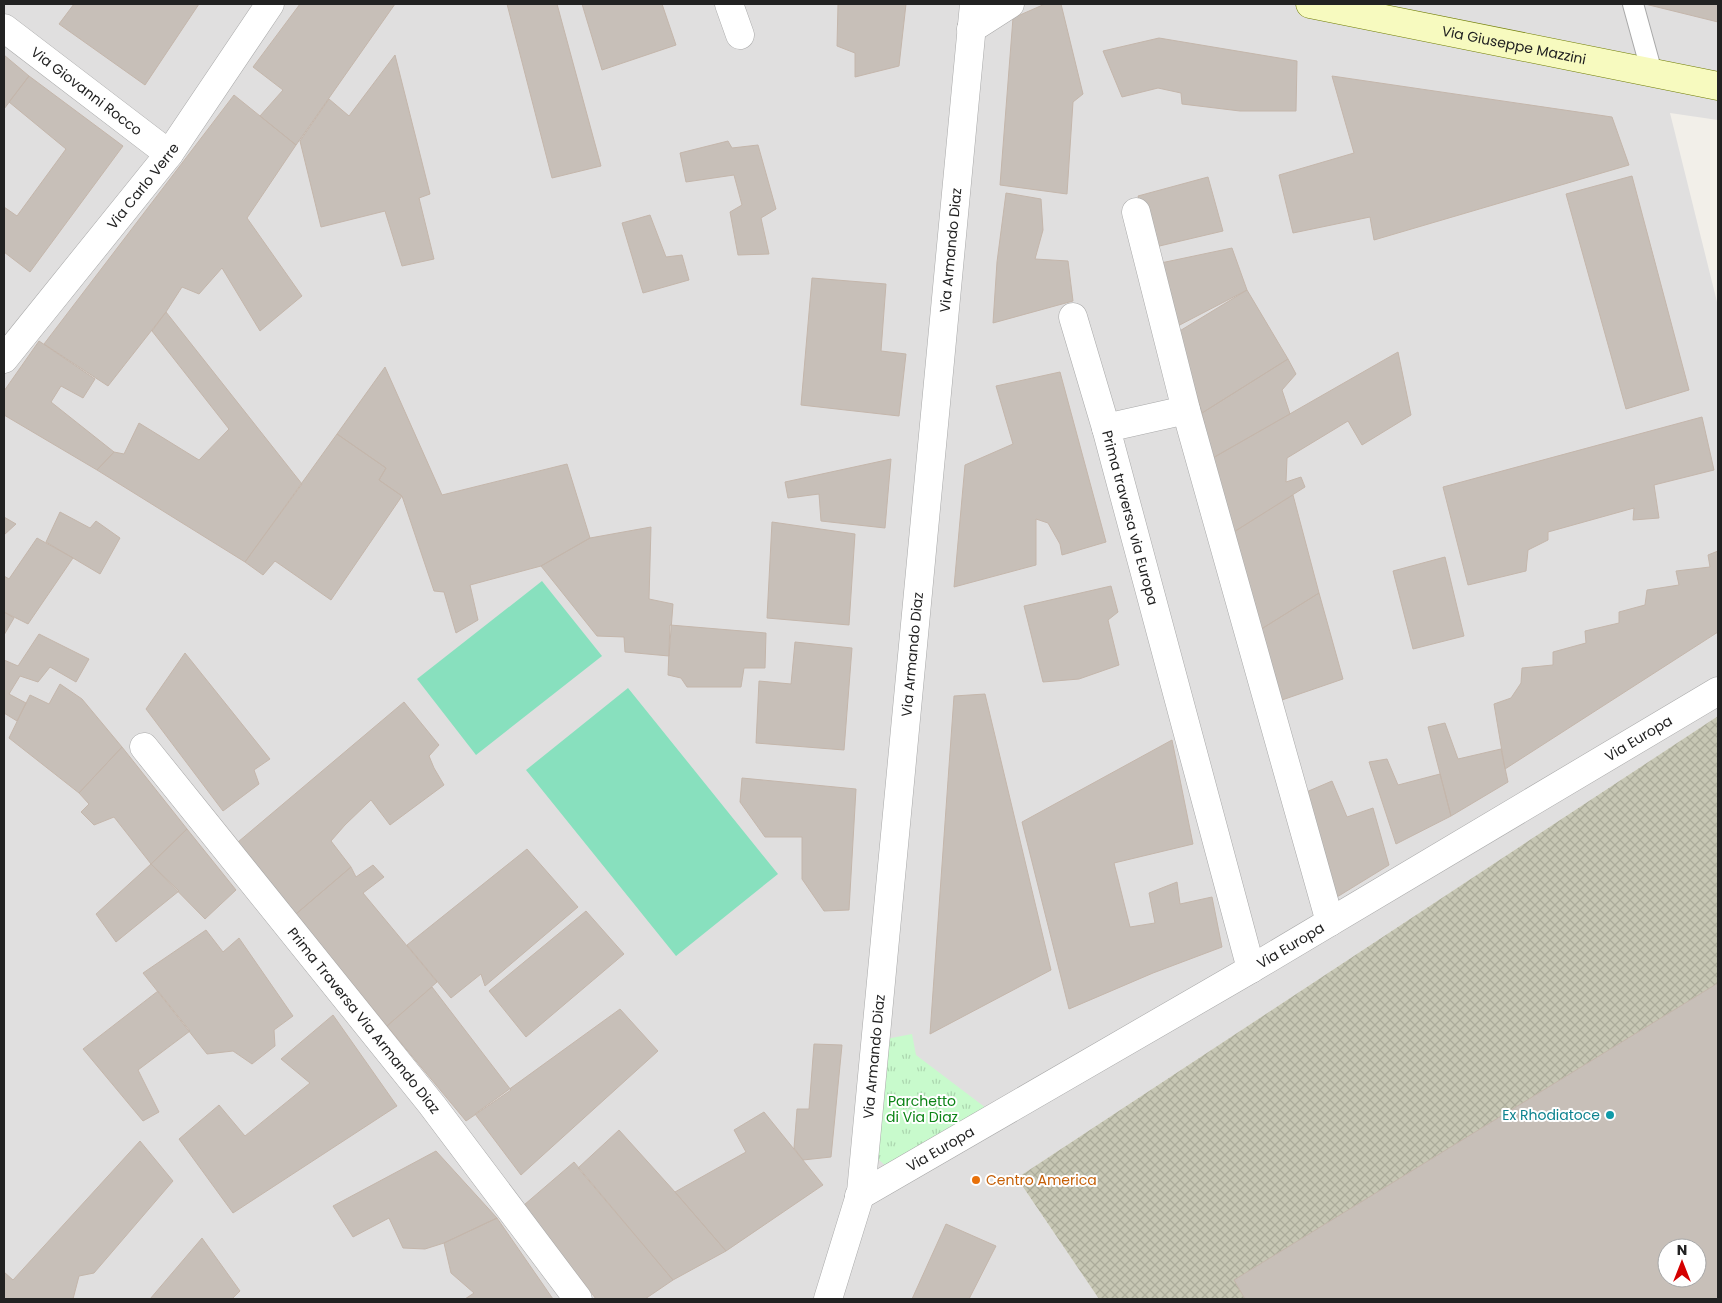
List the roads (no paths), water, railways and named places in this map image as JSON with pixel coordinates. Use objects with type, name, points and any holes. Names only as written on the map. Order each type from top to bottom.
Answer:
[{"type":"street","name":"Via Carlo Verre","points":[[4,359],[169,154],[270,4]]},
{"type":"street","points":[[728,4],[740,35]]},
{"type":"street","points":[[972,16],[1010,4]]},
{"type":"street","name":"Via Giuseppe Mazzini","points":[[1310,4],[1718,86]]},
{"type":"street","name":"Via Armando Diaz","points":[[828,1299],[860,1194],[972,16]]},
{"type":"street","name":"Via Giovanni Rocco","points":[[4,28],[169,154]]},
{"type":"street","points":[[1136,212],[1186,410],[1330,922]]},
{"type":"street","points":[[1074,317],[1106,428]]},
{"type":"street","name":"Prima traversa via Europa","points":[[1186,410],[1106,428],[1251,969]]},
{"type":"street","name":"Via Europa","points":[[860,1194],[1251,969],[1718,691]]},
{"type":"street","name":"Prima Traversa Via Armando Diaz","points":[[144,748],[432,1105],[578,1299]]},
{"type":"lane","points":[[1633,4],[1652,73]]},
{"type":"place","name":"Ex Rhodiatoce","points":[[1610,1115]]},
{"type":"place","name":"Centro America","points":[[976,1180]]},
{"type":"park label","name":"Parchetto di Via Diaz","points":[[922,1110]]}]
